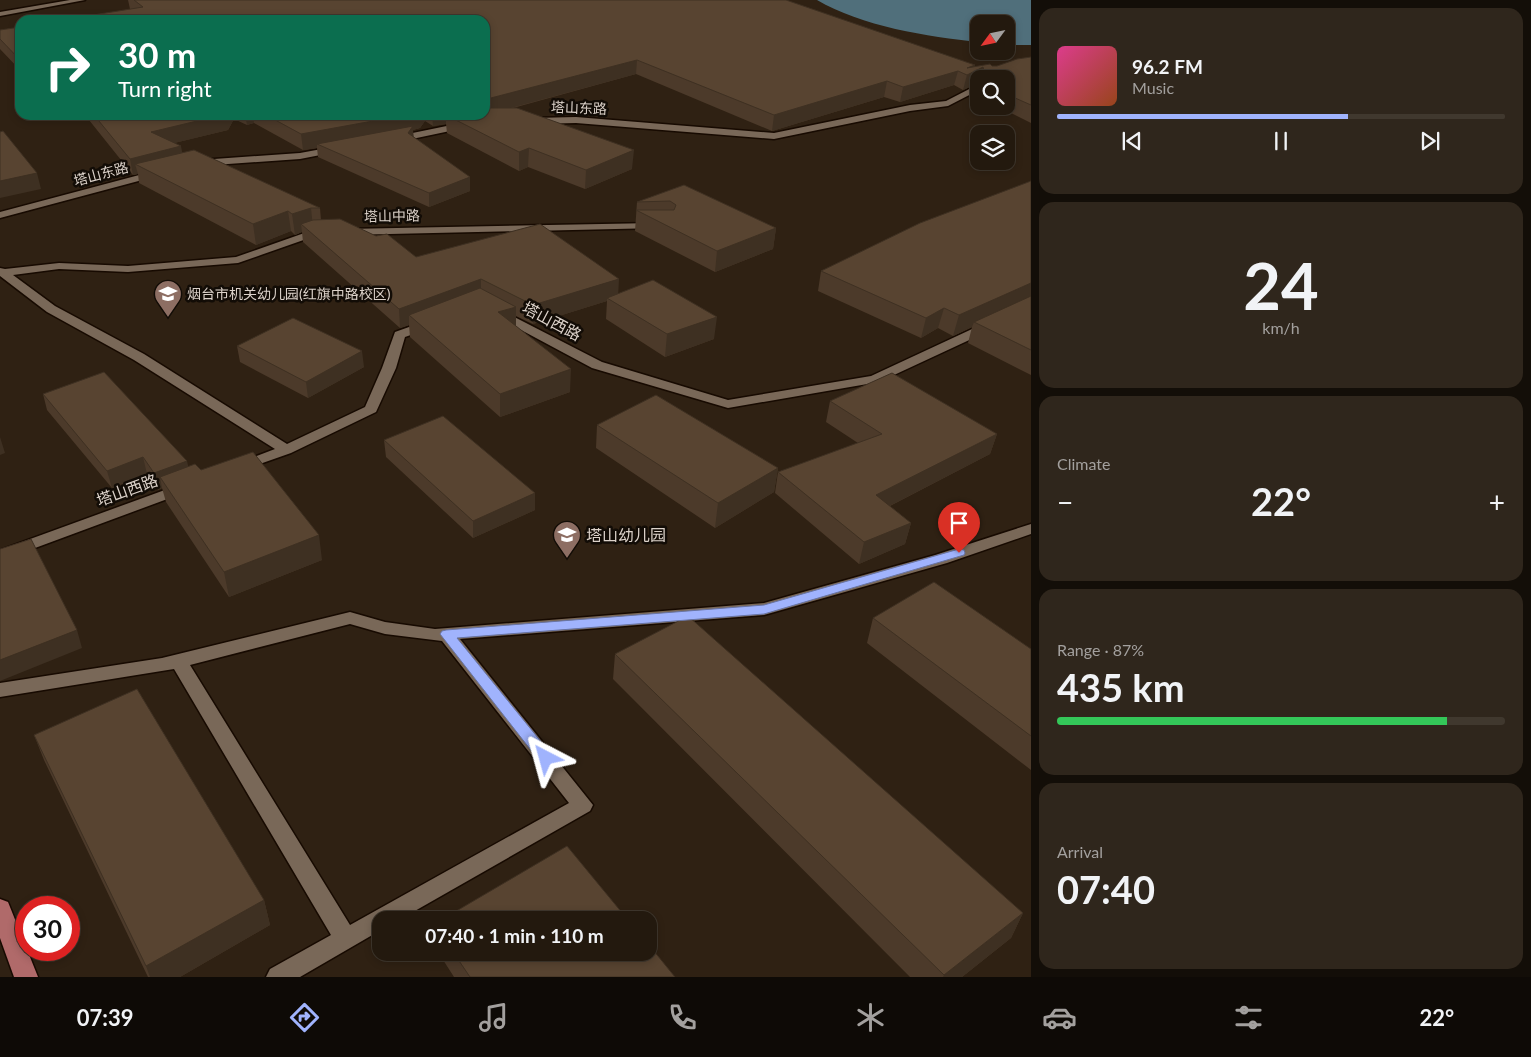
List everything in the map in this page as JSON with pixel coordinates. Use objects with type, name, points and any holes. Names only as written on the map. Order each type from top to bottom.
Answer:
[{"type":"main road","points":[[0,909],[26,977]]},
{"type":"street","points":[[0,14],[82,0]]},
{"type":"street","name":"塔山东路","points":[[523,121],[576,120],[774,136],[910,108],[948,103],[970,91]]},
{"type":"street","points":[[385,141],[475,123]]},
{"type":"street","points":[[186,166],[300,156],[347,148]]},
{"type":"street","name":"塔山东路","points":[[0,215],[166,171]]},
{"type":"street","name":"塔山中路","points":[[1,272],[59,266],[128,269],[238,260],[314,233],[668,226]]},
{"type":"street","points":[[1,272],[51,309],[139,357],[286,450]]},
{"type":"street","name":"塔山西路","points":[[491,309],[597,365],[728,404],[874,379],[998,323]]},
{"type":"street","points":[[231,470],[286,450],[371,409],[389,368],[399,335],[436,321]]},
{"type":"street","name":"塔山西路","points":[[0,556],[194,484]]},
{"type":"street","points":[[0,690],[178,660],[350,618],[385,628],[435,635],[764,609],[942,558],[1031,529]]},
{"type":"street","points":[[278,977],[583,805],[446,634]]},
{"type":"street","points":[[178,660],[346,939]]},
{"type":"water","points":[[817,0],[1031,0],[1031,45],[1015,45],[1015,15],[970,15],[970,41],[895,29],[854,17]]},
{"type":"building","points":[[134,0],[786,0],[975,65],[967,68],[990,64],[997,66],[1017,59],[1031,57],[1031,105],[1015,98],[1015,70],[984,70],[983,67],[977,70],[970,70],[970,74],[967,75],[958,71],[903,87],[887,81],[774,115],[637,60],[490,98],[490,15],[93,15],[143,7]]},
{"type":"building","points":[[15,28],[15,55],[0,39],[0,30]]},
{"type":"building","points":[[490,108],[517,108],[634,150],[586,170],[529,148],[519,152],[456,120],[490,120]]},
{"type":"building","points":[[98,120],[201,120],[151,132],[181,146],[130,159]]},
{"type":"building","points":[[275,120],[378,120],[301,134]]},
{"type":"building","points":[[413,126],[408,133],[470,177],[429,193],[317,144]]},
{"type":"building","points":[[3,131],[37,173],[0,181],[0,132]]},
{"type":"building","points":[[194,150],[320,208],[311,208],[292,214],[288,211],[253,224],[135,164]]},
{"type":"building","points":[[1031,181],[1031,283],[959,315],[944,308],[926,318],[821,271],[920,223]]},
{"type":"building","points":[[684,185],[776,228],[717,251],[636,210],[674,210],[676,205],[670,201],[637,202]]},
{"type":"building","points":[[340,219],[376,236],[387,234],[416,257],[540,224],[619,279],[533,305],[481,279],[399,309],[301,224],[313,220]]},
{"type":"building","points":[[653,280],[717,317],[667,334],[607,298]]},
{"type":"building","points":[[480,288],[516,307],[498,312],[571,369],[500,394],[409,315]]},
{"type":"building","points":[[1031,296],[1031,350],[974,322]]},
{"type":"building","points":[[293,318],[362,351],[306,382],[237,346]]},
{"type":"building","points":[[104,372],[187,461],[154,473],[143,457],[107,471],[43,394]]},
{"type":"building","points":[[892,373],[997,434],[876,495],[911,523],[864,542],[778,472],[882,434],[830,401]]},
{"type":"building","points":[[656,395],[778,468],[718,503],[597,425]]},
{"type":"building","points":[[443,416],[535,493],[473,521],[384,440]]},
{"type":"building","points":[[253,452],[319,535],[224,572],[160,477],[195,464],[201,470]]},
{"type":"building","points":[[31,539],[77,630],[0,660],[0,549]]},
{"type":"building","points":[[934,582],[1031,649],[1031,736],[873,618]]},
{"type":"building","points":[[688,616],[1023,913],[944,975],[615,654]]},
{"type":"building","points":[[137,689],[264,900],[146,966],[34,735]]},
{"type":"building","points":[[567,846],[621,911],[456,911]]},
{"type":"building","points":[[657,955],[675,977],[470,977],[459,961],[657,961]]},
{"type":"place","name":"烟台市机关幼儿园(红旗中路校区)","points":[[168,318]]},
{"type":"place","name":"塔山幼儿园","points":[[567,559]]},
{"type":"route","points":[[546,758],[446,634],[764,609],[959,553]]}]
